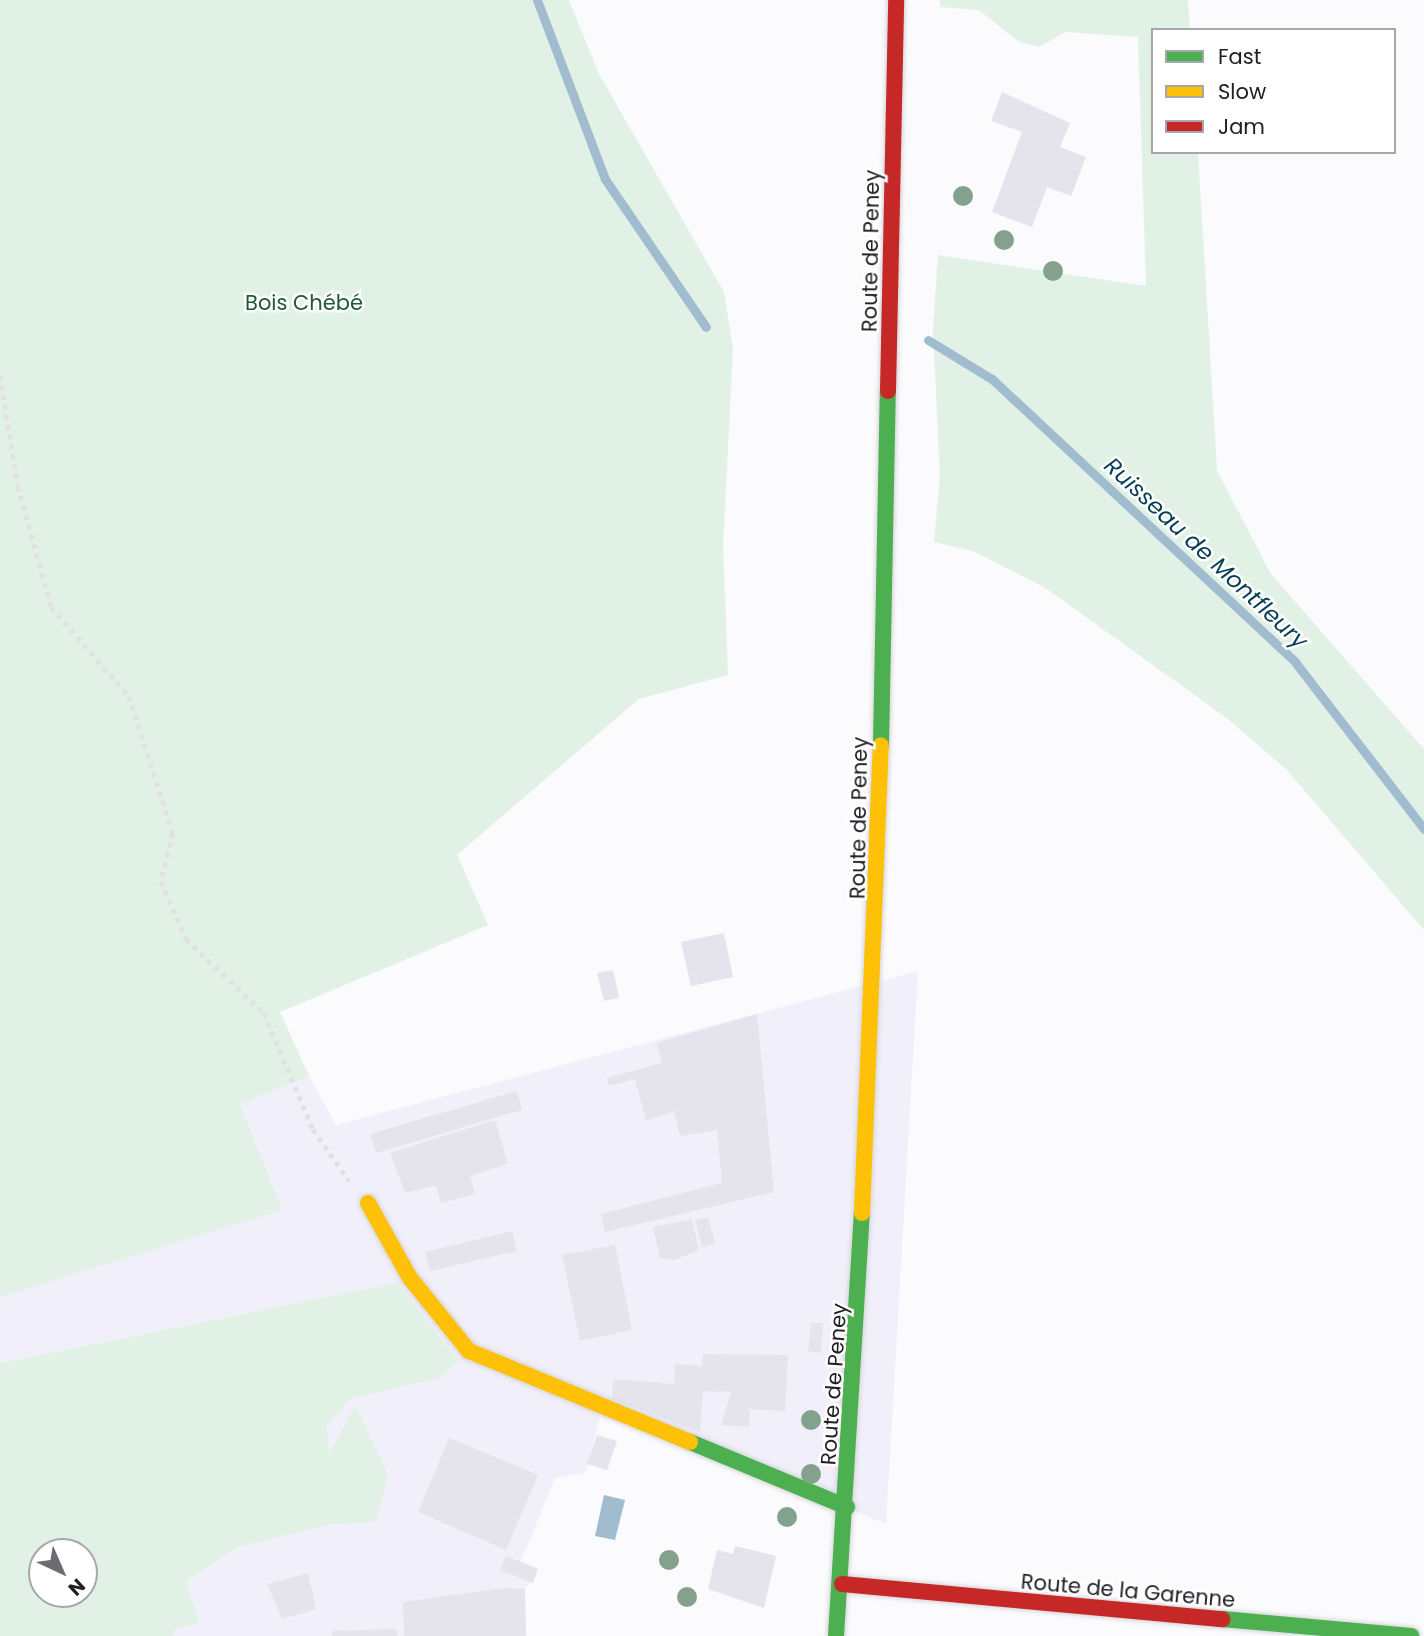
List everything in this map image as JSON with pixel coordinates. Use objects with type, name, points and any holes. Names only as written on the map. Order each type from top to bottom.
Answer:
[{"type":"main road","name":"Route de Peney","points":[[836,1636],[848,1507],[877,974],[896,0]]},
{"type":"main road","points":[[368,1203],[410,1278],[469,1351],[848,1507]]},
{"type":"main road","name":"Route de la Garenne","points":[[842,1584],[1411,1636]]},
{"type":"path","points":[[0,375],[18,486],[51,607],[129,696],[173,833],[161,881],[186,939],[264,1013],[330,1160],[368,1203]]},
{"type":"shaded area","points":[[918,971],[886,1524],[602,1408],[586,1473],[555,1478],[521,1561],[538,1569],[525,1590],[526,1636],[173,1636],[186,1581],[238,1548],[332,1524],[327,1426],[350,1399],[434,1379],[457,1361],[396,1283],[0,1363],[0,1297],[281,1210],[240,1105],[309,1076],[336,1125]]},
{"type":"green space","name":"Bois Chébé","points":[[0,0],[569,0],[599,74],[724,292],[733,349],[723,546],[728,675],[639,699],[457,855],[488,925],[280,1012],[309,1076],[240,1105],[282,1210],[0,1297]]},
{"type":"green space","points":[[940,0],[1188,0],[1190,28],[1151,28],[1151,154],[1198,154],[1217,471],[1271,574],[1424,749],[1424,930],[1287,770],[1228,719],[1044,587],[973,551],[934,542],[940,475],[933,329],[938,255],[1146,286],[1138,37],[1065,32],[1040,47],[1019,42],[979,10],[940,7]]},
{"type":"green space","points":[[397,1283],[458,1361],[439,1378],[350,1399],[327,1426],[329,1454],[355,1405],[388,1474],[376,1522],[332,1524],[237,1548],[186,1581],[199,1623],[175,1629],[173,1636],[0,1636],[0,1363]]},
{"type":"water","points":[[604,1495],[625,1500],[615,1540],[595,1536]]},
{"type":"building","points":[[1002,92],[1070,123],[1060,147],[1086,157],[1071,196],[1047,187],[1032,227],[992,212],[1022,132],[991,121]]},
{"type":"building","points":[[724,933],[733,977],[691,986],[681,942]]},
{"type":"building","points":[[613,970],[619,998],[604,1001],[597,973]]},
{"type":"building","points":[[757,1014],[774,1192],[605,1232],[601,1214],[722,1183],[717,1130],[680,1136],[674,1111],[646,1121],[635,1079],[609,1086],[607,1078],[662,1063],[657,1043]]},
{"type":"building","points":[[517,1091],[522,1110],[376,1153],[370,1134]]},
{"type":"building","points":[[495,1120],[508,1164],[470,1176],[475,1194],[441,1203],[436,1185],[405,1193],[390,1153]]},
{"type":"building","points":[[708,1217],[715,1243],[702,1247],[695,1220]]},
{"type":"building","points":[[692,1219],[699,1250],[674,1260],[660,1258],[653,1227]]},
{"type":"building","points":[[512,1231],[517,1251],[430,1271],[425,1252]]},
{"type":"building","points":[[615,1245],[632,1330],[580,1341],[562,1255]]},
{"type":"building","points":[[811,1323],[823,1323],[821,1353],[808,1352]]},
{"type":"building","points":[[703,1354],[788,1355],[785,1411],[750,1409],[749,1427],[721,1425],[731,1392],[703,1391],[700,1432],[612,1399],[613,1379],[674,1384],[675,1364],[702,1366]]},
{"type":"building","points":[[597,1435],[617,1441],[607,1470],[587,1464]]},
{"type":"building","points":[[449,1438],[538,1475],[506,1550],[418,1512]]},
{"type":"building","points":[[735,1546],[776,1556],[764,1608],[708,1589],[717,1550],[733,1554]]},
{"type":"building","points":[[506,1556],[538,1569],[533,1583],[500,1570]]},
{"type":"building","points":[[308,1573],[316,1609],[282,1619],[267,1584]]},
{"type":"building","points":[[505,1588],[525,1589],[526,1636],[404,1636],[403,1602]]},
{"type":"building","points":[[397,1629],[397,1636],[332,1636],[332,1631]]},
{"type":"waterway","name":"Ruisseau de Montfleury","points":[[537,0],[605,179],[706,327]]},
{"type":"waterway","name":"Ruisseau de Montfleury","points":[[928,340],[992,379],[1295,662],[1424,829]]},
{"type":"traffic: fast","points":[[881,745],[888,391]]},
{"type":"traffic: fast","points":[[836,1636],[862,1213]]},
{"type":"traffic: fast","points":[[690,1442],[847,1507]]},
{"type":"traffic: fast","points":[[1222,1619],[1411,1636]]},
{"type":"traffic: slow","points":[[862,1213],[881,745]]},
{"type":"traffic: slow","points":[[368,1203],[410,1278],[469,1351],[690,1442]]},
{"type":"traffic: jam","points":[[888,391],[896,0]]},
{"type":"traffic: jam","points":[[842,1584],[1222,1619]]}]
